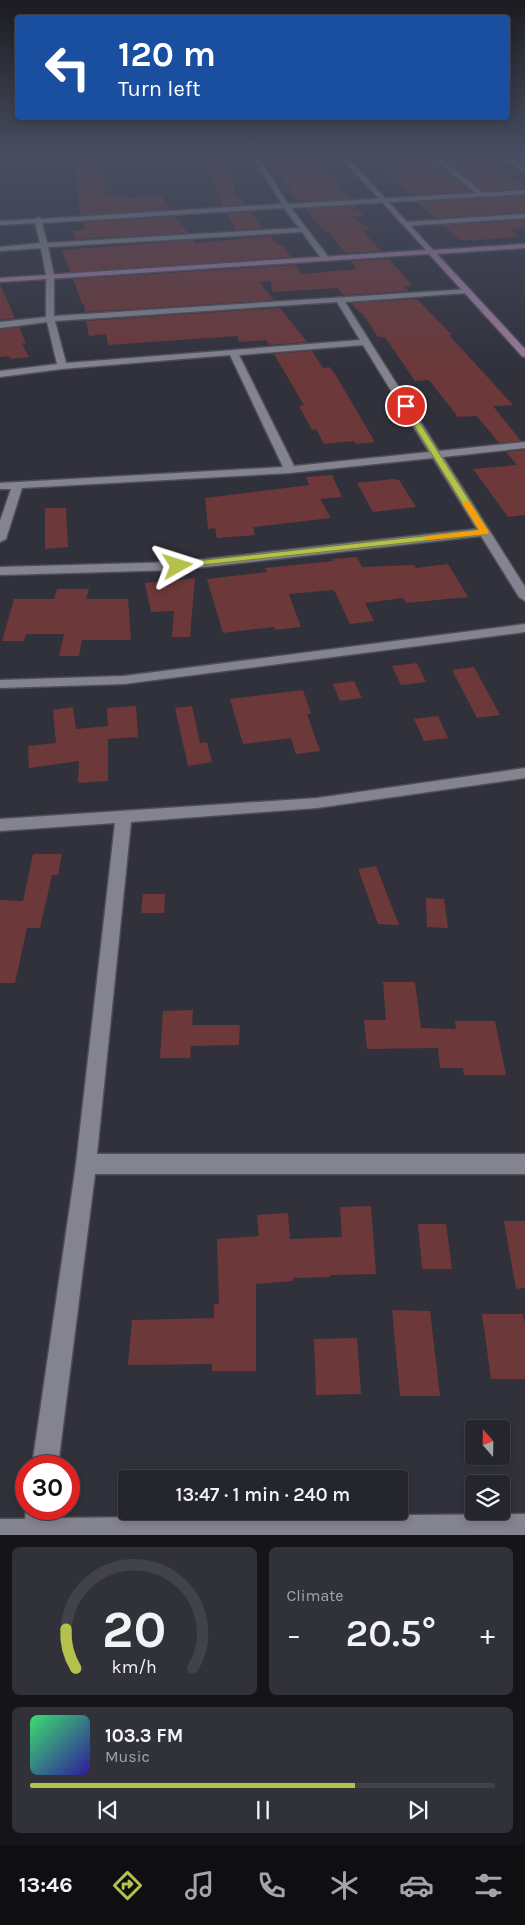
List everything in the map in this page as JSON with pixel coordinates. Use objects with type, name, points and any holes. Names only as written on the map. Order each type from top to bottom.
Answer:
[{"type":"street","points":[[40,227],[50,276],[50,319],[62,366]]},
{"type":"street","points":[[301,227],[326,259]]},
{"type":"street","points":[[408,227],[525,354]]},
{"type":"street","points":[[0,249],[304,230]]},
{"type":"street","points":[[0,280],[525,246]]},
{"type":"street","points":[[0,324],[467,291]]},
{"type":"street","points":[[339,299],[525,597]]},
{"type":"street","points":[[0,374],[62,366],[366,342]]},
{"type":"street","points":[[233,352],[290,470]]},
{"type":"street","points":[[0,486],[290,470],[435,453],[525,445]]},
{"type":"street","points":[[0,539],[18,486]]},
{"type":"street","points":[[0,572],[178,566],[485,532]]},
{"type":"street","points":[[0,684],[124,680],[525,628]]},
{"type":"street","points":[[0,825],[317,803],[525,773]]},
{"type":"street","points":[[46,1455],[86,1164],[124,816]]},
{"type":"street","points":[[86,1164],[525,1164]]},
{"type":"street","points":[[0,1532],[37,1525],[525,1527]]},
{"type":"building","points":[[84,227],[183,227],[188,233],[76,239],[72,231],[85,230]]},
{"type":"building","points":[[234,227],[263,228],[236,230]]},
{"type":"building","points":[[321,227],[366,227],[371,230],[363,231],[381,251],[345,253],[329,232],[327,233]]},
{"type":"building","points":[[446,227],[525,227],[509,229],[519,237],[459,240]]},
{"type":"building","points":[[270,236],[278,245],[283,245],[291,257],[70,272],[62,250],[193,240],[195,243]]},
{"type":"building","points":[[389,259],[412,285],[404,286],[409,291],[344,295],[337,288],[272,292],[271,281],[259,282],[274,300],[85,312],[84,304],[82,304],[73,279],[295,265],[301,274],[356,269],[351,261]]},
{"type":"building","points":[[0,284],[15,318],[0,320]]},
{"type":"building","points":[[417,299],[452,335],[449,335],[513,405],[493,406],[521,441],[499,443],[477,416],[458,417],[429,380],[415,381],[385,337],[378,337],[362,313],[351,303]]},
{"type":"building","points":[[280,308],[307,342],[269,345],[266,340],[239,342],[237,336],[108,345],[106,334],[89,336],[86,321]]},
{"type":"building","points":[[19,327],[26,343],[22,344],[29,357],[11,359],[9,356],[0,357],[0,330]]},
{"type":"building","points":[[312,351],[323,368],[329,367],[335,374],[375,442],[356,444],[354,441],[324,444],[316,429],[312,430],[299,406],[304,405],[274,354]]},
{"type":"building","points":[[525,450],[525,515],[508,517],[473,469],[517,465],[506,452]]},
{"type":"building","points":[[332,475],[342,497],[320,499],[331,518],[253,527],[255,535],[217,538],[215,528],[208,529],[205,498],[309,485],[306,477]]},
{"type":"building","points":[[399,480],[416,507],[373,512],[357,483]]},
{"type":"building","points":[[45,508],[66,508],[68,547],[45,549]]},
{"type":"building","points":[[357,557],[362,567],[414,565],[416,568],[448,564],[468,597],[406,603],[403,598],[365,603],[374,621],[350,624],[334,590],[289,594],[301,627],[275,630],[274,627],[223,633],[207,579],[267,572],[265,568]]},
{"type":"building","points":[[195,578],[190,637],[172,637],[174,611],[151,612],[145,583]]},
{"type":"building","points":[[57,589],[89,589],[86,599],[128,599],[131,640],[82,640],[79,656],[59,656],[64,634],[26,634],[24,641],[2,641],[14,599],[54,599]]},
{"type":"building","points":[[417,663],[426,682],[401,685],[392,666]]},
{"type":"building","points":[[474,667],[500,715],[477,718],[452,670]]},
{"type":"building","points":[[354,681],[362,698],[340,701],[333,684]]},
{"type":"building","points":[[303,690],[311,714],[307,714],[320,751],[296,754],[291,738],[243,744],[230,699]]},
{"type":"building","points":[[136,706],[138,737],[108,739],[108,781],[78,783],[79,761],[29,768],[28,746],[56,743],[53,710],[73,707],[76,729],[108,726],[107,708]]},
{"type":"building","points":[[192,706],[200,743],[207,742],[212,762],[188,766],[175,708]]},
{"type":"building","points":[[438,716],[448,738],[424,741],[414,719]]},
{"type":"building","points":[[33,854],[62,854],[58,875],[52,875],[40,928],[27,928],[15,983],[0,983],[0,900],[23,901]]},
{"type":"building","points":[[376,866],[399,925],[378,924],[358,869]]},
{"type":"building","points":[[143,894],[165,894],[164,913],[141,913]]},
{"type":"building","points":[[426,898],[444,899],[448,928],[427,927]]},
{"type":"building","points":[[383,982],[415,982],[421,1028],[456,1029],[455,1021],[495,1021],[506,1075],[464,1075],[463,1068],[440,1068],[438,1048],[367,1049],[364,1020],[386,1020]]},
{"type":"building","points":[[193,1010],[192,1025],[240,1025],[239,1045],[191,1046],[190,1058],[160,1058],[163,1011]]},
{"type":"building","points":[[371,1206],[376,1274],[293,1278],[293,1281],[256,1284],[256,1371],[212,1371],[212,1364],[128,1365],[132,1320],[214,1318],[214,1304],[219,1304],[217,1239],[259,1236],[257,1215],[288,1213],[290,1239],[342,1237],[340,1207]]},
{"type":"building","points":[[504,1221],[525,1221],[525,1288],[516,1289]]},
{"type":"building","points":[[418,1224],[446,1224],[452,1269],[422,1269]]},
{"type":"building","points":[[392,1310],[430,1311],[440,1396],[400,1396]]},
{"type":"building","points":[[482,1314],[523,1314],[525,1324],[525,1379],[491,1379]]},
{"type":"building","points":[[357,1338],[361,1394],[316,1395],[314,1339]]},
{"type":"slow traffic","points":[[428,539],[485,532],[467,503]]},
{"type":"route","points":[[178,566],[485,532],[406,406]]}]
